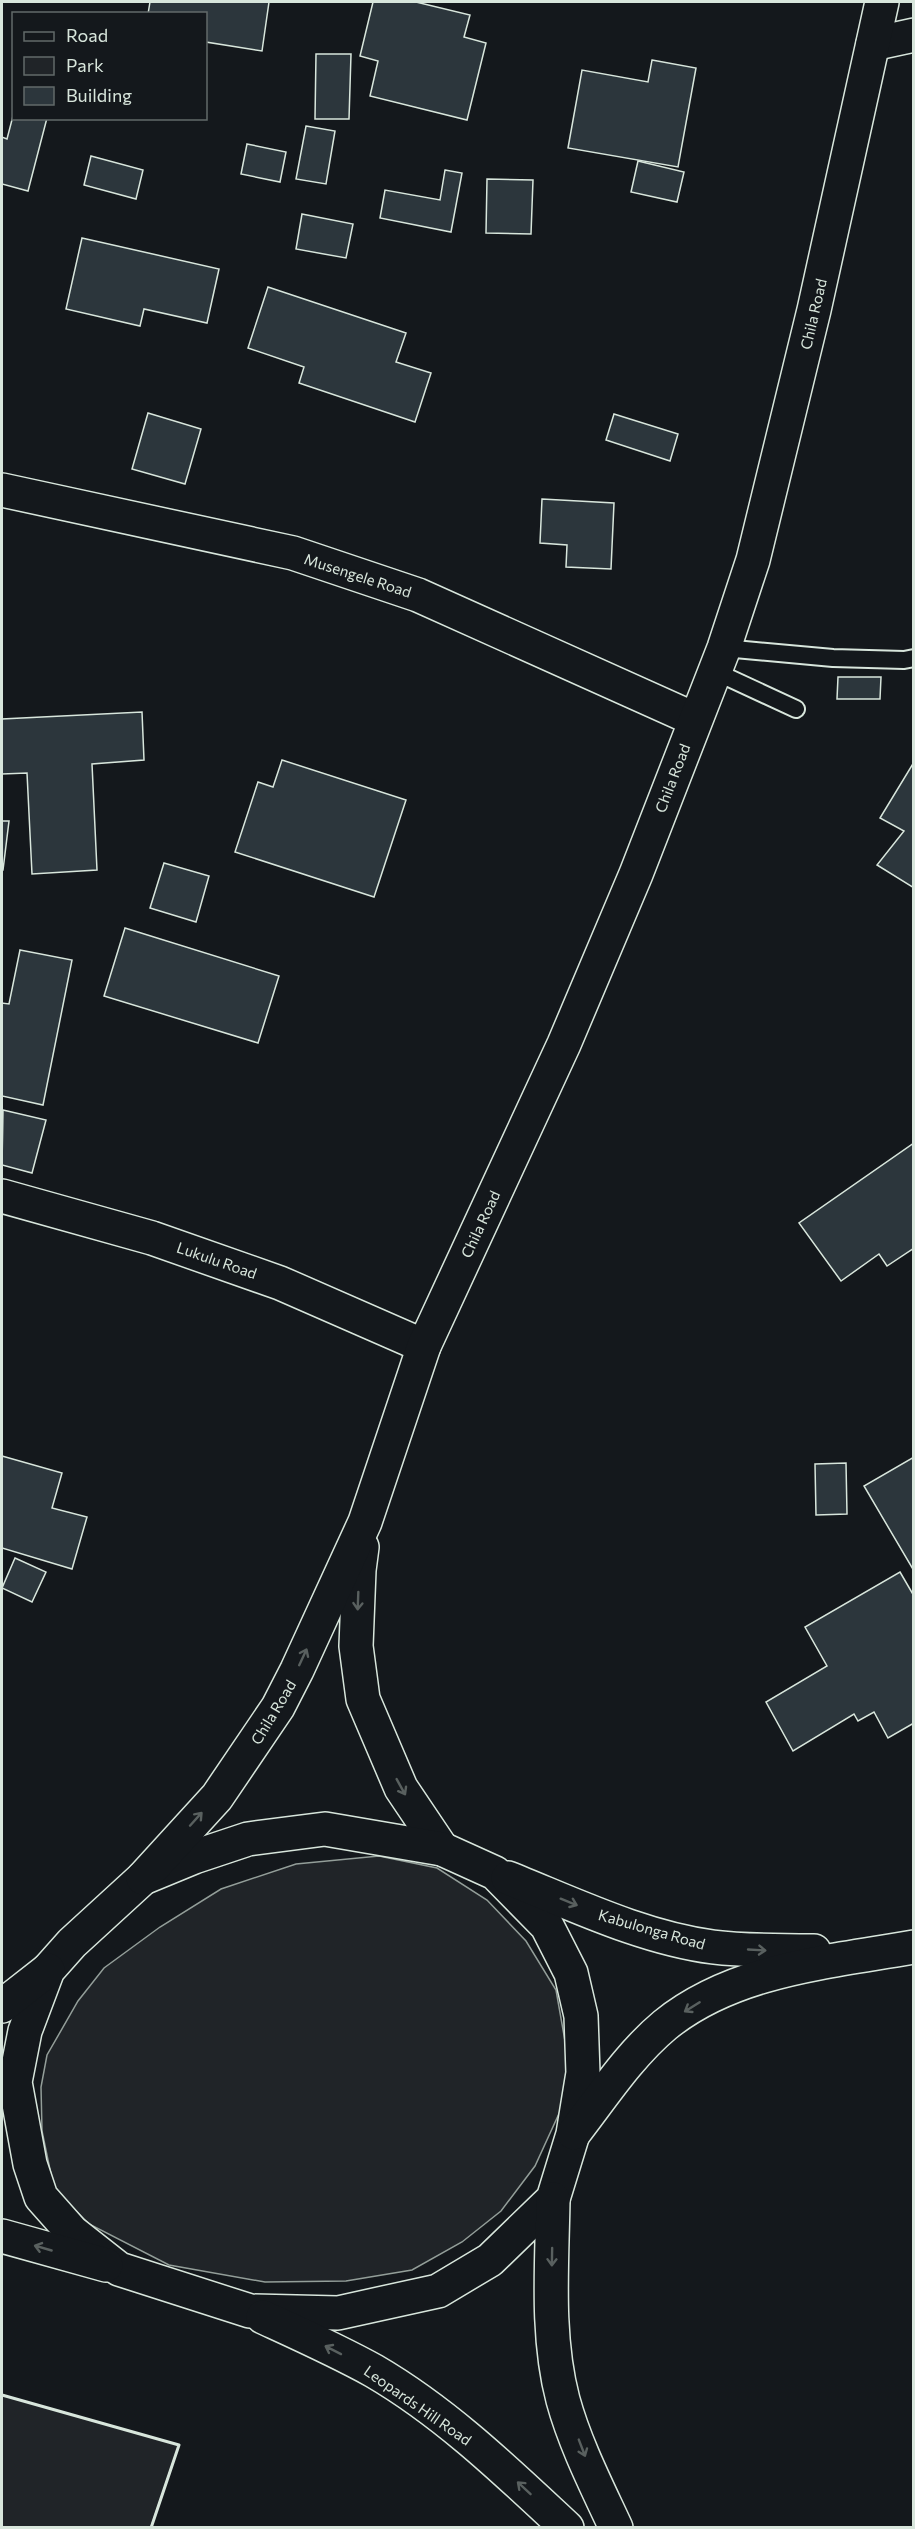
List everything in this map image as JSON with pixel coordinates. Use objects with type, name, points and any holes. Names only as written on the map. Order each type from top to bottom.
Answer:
[{"type":"street","name":"Chila Road","points":[[143,1878],[217,1797],[278,1707],[365,1522],[424,1346],[564,1044],[636,874],[719,659],[756,548],[814,310],[882,2]]},
{"type":"street","points":[[873,44],[914,35]]},
{"type":"street","name":"Musengele Road","points":[[2,490],[293,553],[418,595],[694,720]]},
{"type":"street","name":"Lukulu Road","points":[[2,1196],[152,1238],[280,1283],[424,1346]]},
{"type":"street","name":"Chila Road","points":[[365,1522],[359,1570],[356,1646],[363,1699],[401,1788],[442,1849]]},
{"type":"street","name":"Kabulonga Road","points":[[143,1878],[194,1857],[248,1839],[325,1829],[442,1849],[604,1917],[668,1937],[711,1947],[764,1951],[901,1949]]},
{"type":"street","points":[[495,1873],[547,1926],[571,1973],[581,2016],[583,2073],[573,2134],[553,2199],[552,2285],[555,2357],[564,2401],[616,2528]]},
{"type":"street","points":[[2,2006],[48,1970],[72,1943],[143,1878]]},
{"type":"street","name":"Kabulonga Road","points":[[573,2134],[634,2055],[664,2026],[689,2008],[722,1990],[763,1975],[901,1949]]},
{"type":"street","points":[[48,1970],[25,2031],[15,2082],[30,2164],[41,2197],[72,2232],[119,2269]]},
{"type":"street","points":[[2,2236],[119,2269],[250,2311],[338,2313],[438,2291],[490,2260],[553,2199]]},
{"type":"street","name":"Leopards Hill Road","points":[[250,2311],[376,2372],[483,2450],[567,2528]]},
{"type":"lane","points":[[719,659],[904,660],[914,658]]},
{"type":"lane","points":[[719,659],[796,710]]},
{"type":"green space","points":[[379,1856],[437,1868],[487,1900],[526,1941],[556,1990],[568,2058],[562,2107],[535,2166],[501,2211],[462,2242],[412,2270],[346,2281],[265,2282],[169,2265],[89,2224],[54,2189],[42,2131],[41,2087],[47,2055],[78,2001],[104,1968],[160,1927],[221,1889],[296,1864]]},
{"type":"green space","points":[[2,2395],[179,2445],[151,2527],[2,2527]]},
{"type":"building","points":[[150,2],[269,2],[262,51],[207,42],[207,12],[148,12]]},
{"type":"building","points":[[373,2],[416,2],[470,15],[464,37],[486,43],[467,120],[370,96],[378,61],[360,56]]},
{"type":"building","points":[[316,54],[351,54],[349,119],[315,119]]},
{"type":"building","points":[[652,60],[696,68],[678,167],[568,148],[582,70],[648,82]]},
{"type":"building","points":[[12,120],[46,120],[28,191],[2,184],[2,137],[7,139]]},
{"type":"building","points":[[306,126],[335,131],[326,184],[296,179]]},
{"type":"building","points":[[247,144],[286,152],[280,182],[241,174]]},
{"type":"building","points":[[91,156],[143,170],[136,199],[84,185]]},
{"type":"building","points":[[638,161],[684,172],[677,202],[631,192]]},
{"type":"building","points":[[445,170],[462,173],[451,232],[380,218],[385,190],[440,200]]},
{"type":"building","points":[[487,179],[533,180],[531,234],[486,233]]},
{"type":"building","points":[[302,214],[353,224],[346,258],[296,249]]},
{"type":"building","points":[[82,238],[219,269],[207,323],[144,309],[140,326],[66,309]]},
{"type":"building","points":[[268,287],[406,333],[396,362],[431,373],[415,422],[299,383],[304,367],[248,348]]},
{"type":"building","points":[[148,413],[201,429],[185,484],[132,469]]},
{"type":"building","points":[[614,414],[678,434],[670,461],[606,440]]},
{"type":"building","points":[[542,499],[614,503],[611,569],[566,567],[567,545],[540,543]]},
{"type":"building","points":[[838,677],[881,677],[880,699],[837,699]]},
{"type":"building","points":[[142,712],[144,760],[92,764],[97,870],[32,874],[27,773],[2,774],[2,719]]},
{"type":"building","points":[[282,760],[406,800],[374,897],[235,852],[258,782],[273,787]]},
{"type":"building","points":[[914,762],[914,888],[877,865],[904,831],[880,818]]},
{"type":"building","points":[[2,821],[9,821],[3,870],[2,870]]},
{"type":"building","points":[[164,863],[209,876],[196,922],[150,908]]},
{"type":"building","points":[[125,928],[279,976],[258,1043],[104,996]]},
{"type":"building","points":[[20,950],[72,960],[43,1105],[2,1096],[2,1003],[9,1004]]},
{"type":"building","points":[[3,1110],[46,1120],[32,1173],[2,1165]]},
{"type":"building","points":[[914,1143],[914,1248],[887,1266],[879,1254],[841,1281],[799,1223]]},
{"type":"building","points":[[2,1456],[62,1473],[52,1508],[87,1517],[72,1569],[2,1548]]},
{"type":"building","points":[[914,1457],[914,1571],[864,1486]]},
{"type":"building","points":[[846,1463],[847,1514],[816,1515],[815,1464]]},
{"type":"building","points":[[15,1558],[46,1572],[32,1602],[2,1588]]},
{"type":"building","points":[[900,1572],[914,1596],[914,1723],[888,1738],[874,1712],[858,1721],[854,1714],[793,1751],[766,1702],[827,1666],[805,1627]]},
{"type":"wall","points":[[2,2395],[179,2445],[151,2528]]}]
